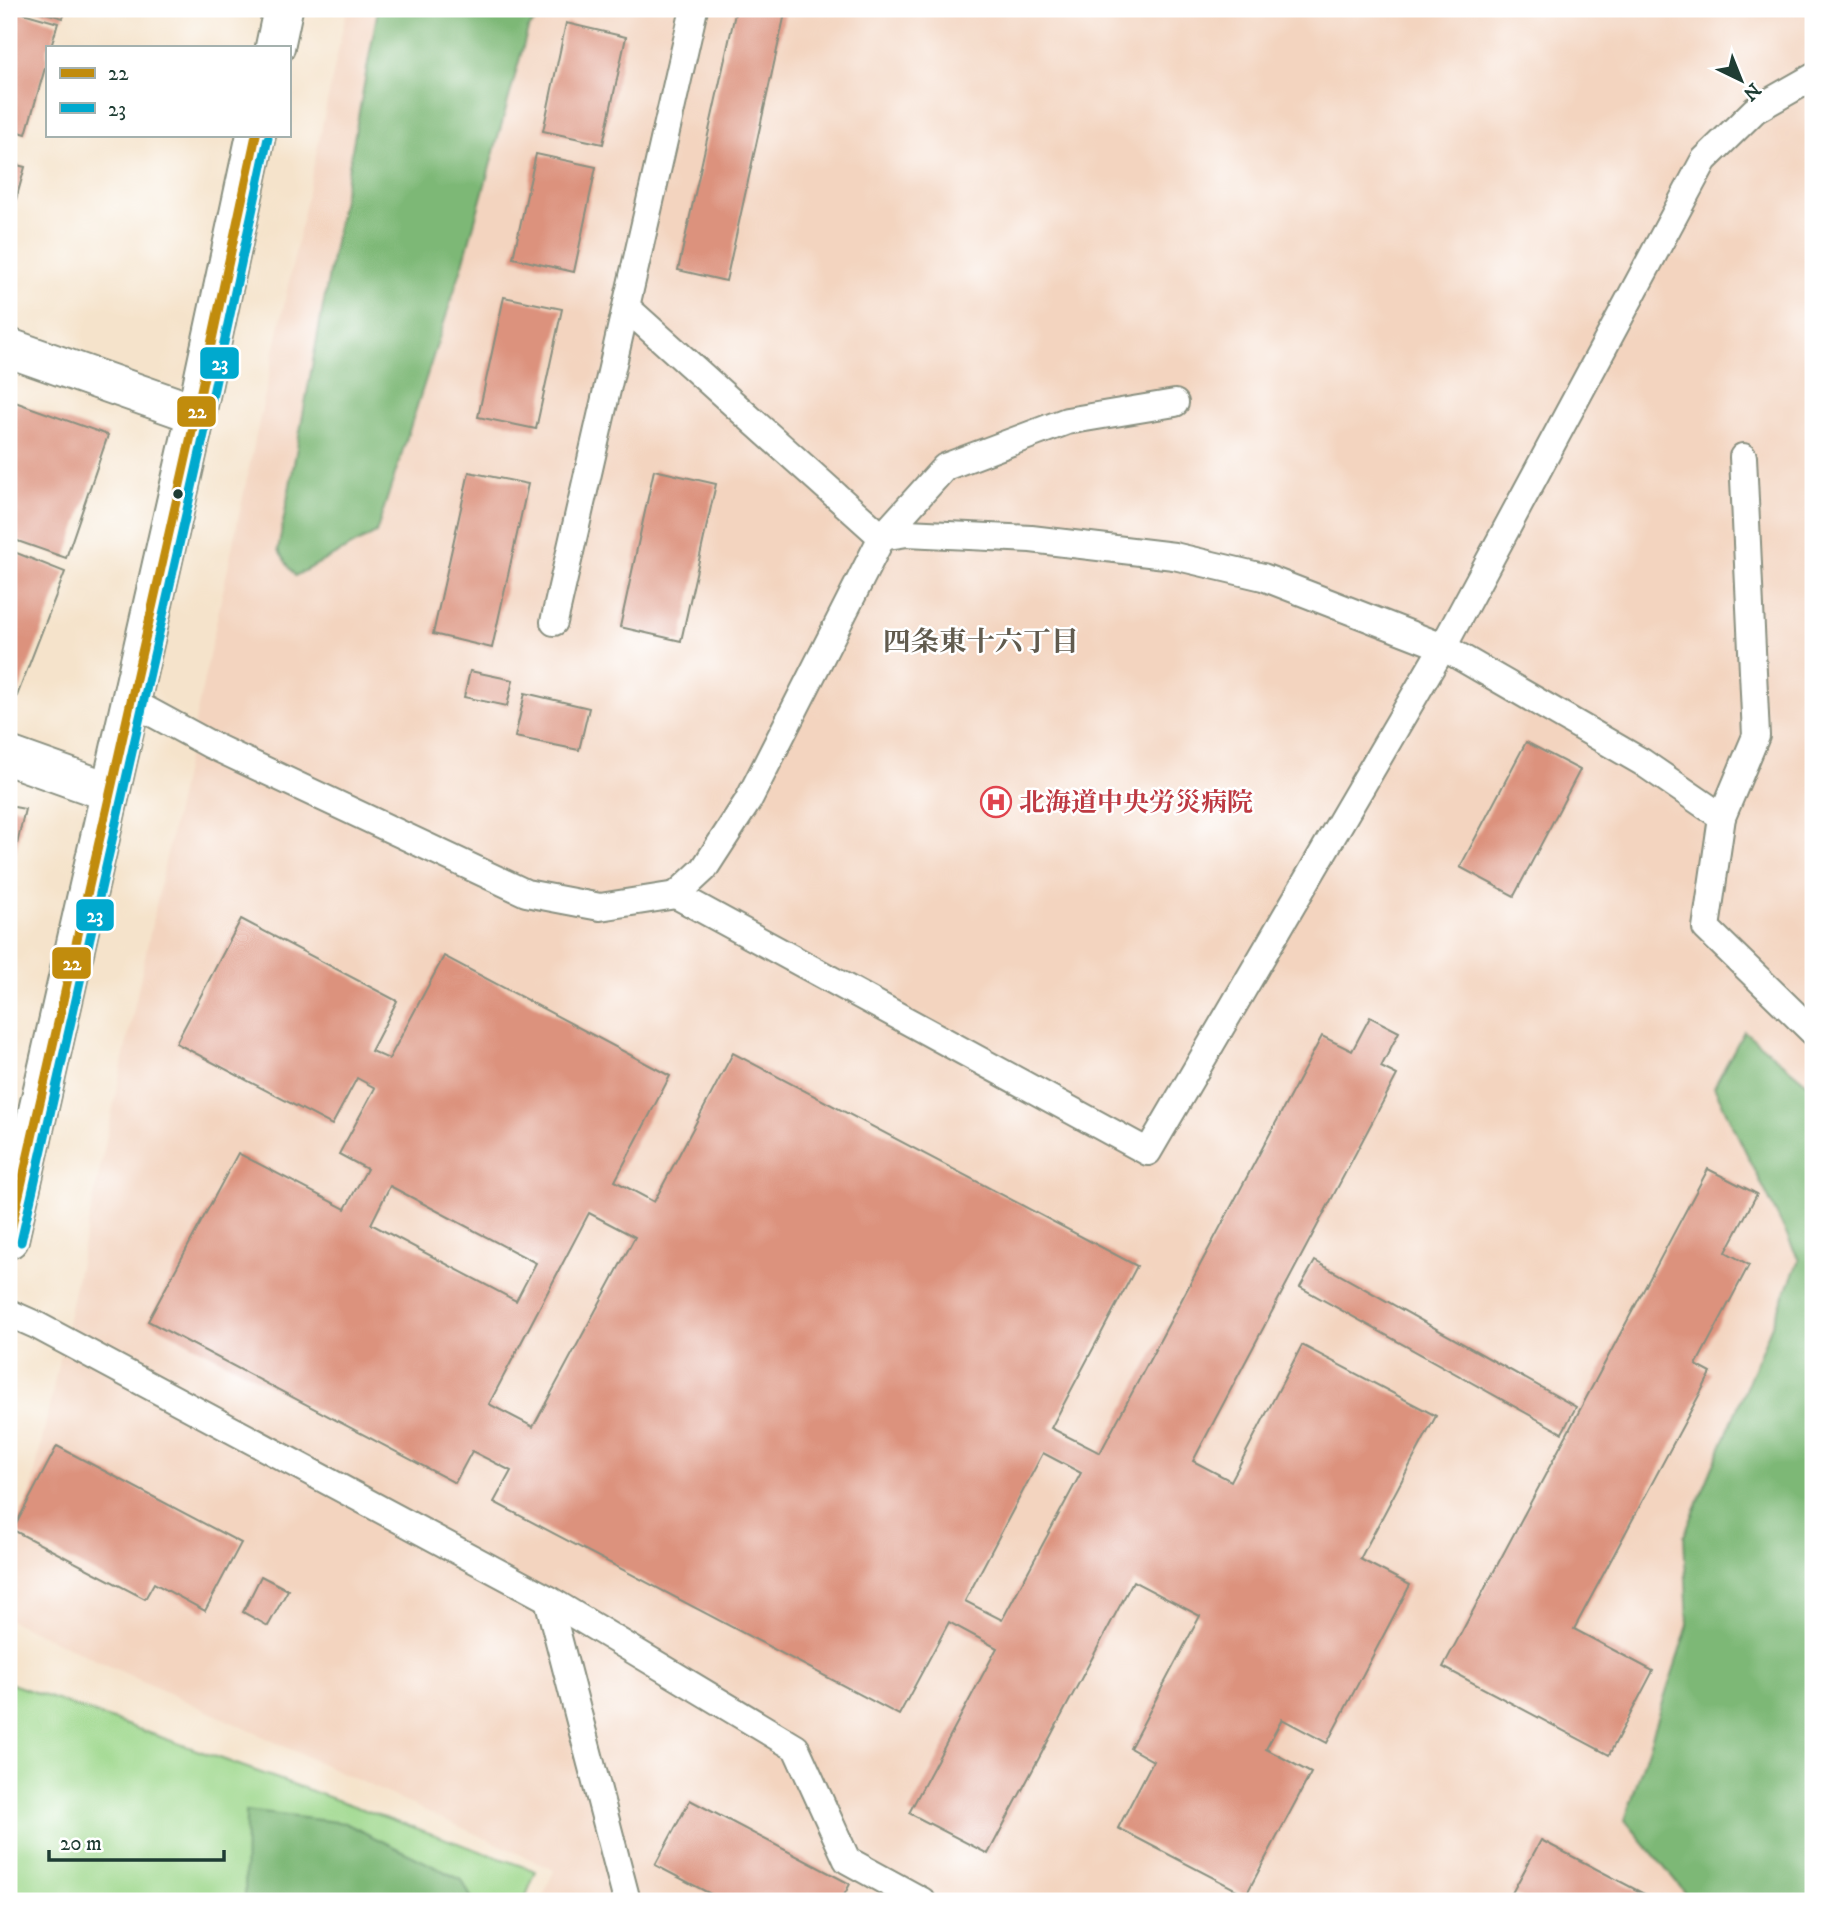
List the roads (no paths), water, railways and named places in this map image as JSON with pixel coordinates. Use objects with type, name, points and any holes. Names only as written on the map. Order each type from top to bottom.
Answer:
[{"type":"street","points":[[275,46],[284,9]]},
{"type":"street","points":[[9,1239],[16,1170],[110,792],[256,136]]},
{"type":"street","points":[[9,348],[196,414]]},
{"type":"street","points":[[9,756],[110,792]]},
{"type":"lane","points":[[554,622],[694,9]]},
{"type":"lane","points":[[676,895],[1148,1152],[1443,647],[1704,160],[1755,110],[1813,77]]},
{"type":"lane","points":[[627,309],[882,537]]},
{"type":"lane","points":[[130,701],[211,746],[526,893],[600,908],[676,895],[704,869],[748,801],[882,537],[945,467],[1067,421],[1175,403]]},
{"type":"lane","points":[[1744,457],[1756,736],[1722,817],[1706,928],[1813,1032]]},
{"type":"lane","points":[[882,537],[907,533],[1031,539],[1174,556],[1263,577],[1443,647],[1642,762],[1722,817]]},
{"type":"lane","points":[[9,1312],[548,1599],[796,1748],[847,1860],[922,1901]]},
{"type":"lane","points":[[548,1599],[627,1901]]},
{"type":"place","name":"北海道中央労災病院","points":[[996,802]]},
{"type":"district","name":"四条東十六丁目","points":[[981,641]]}]
